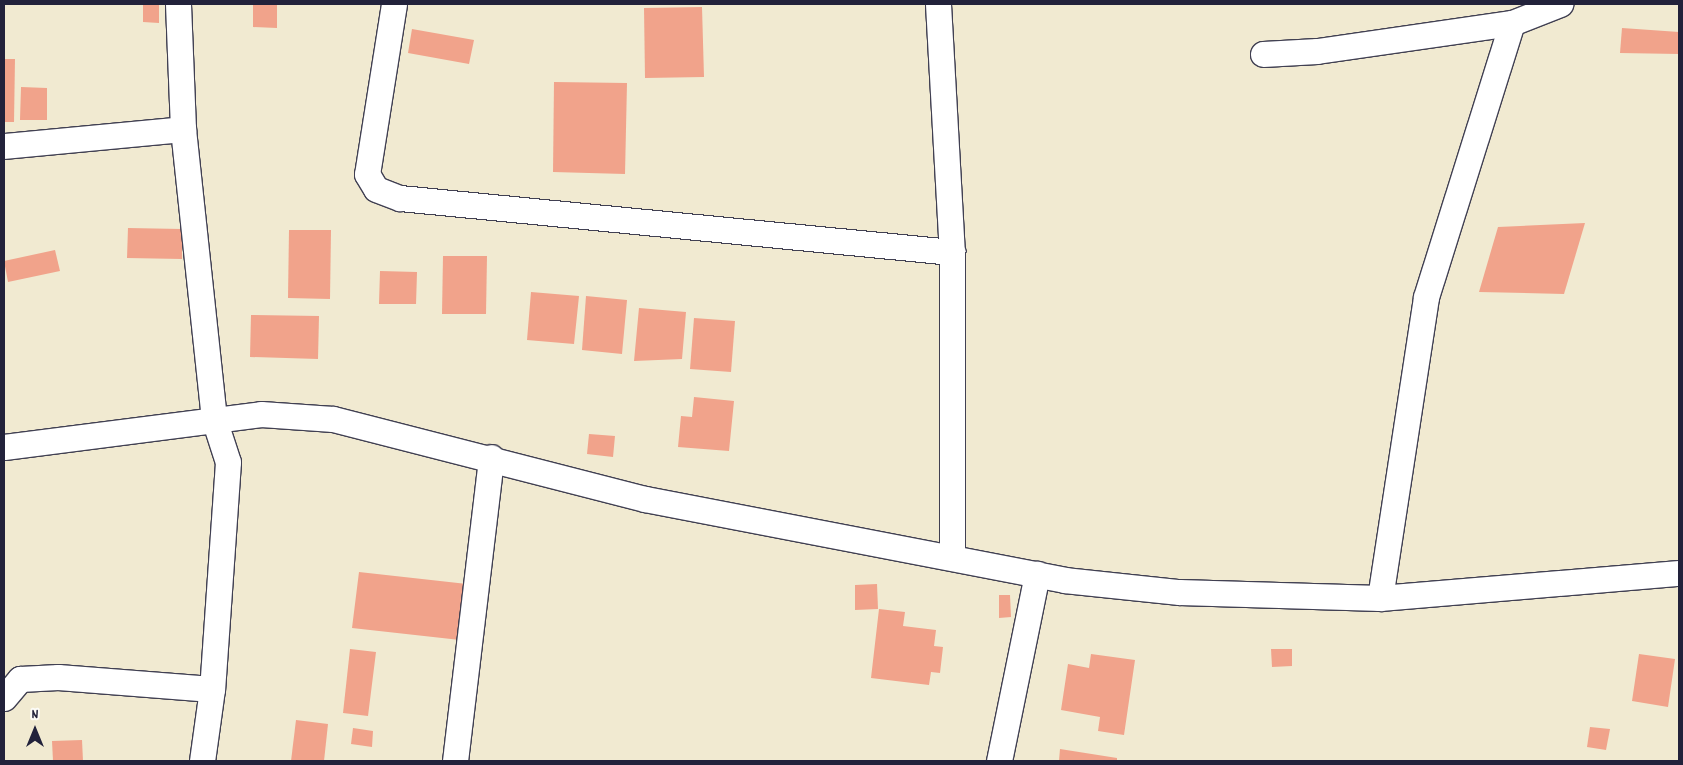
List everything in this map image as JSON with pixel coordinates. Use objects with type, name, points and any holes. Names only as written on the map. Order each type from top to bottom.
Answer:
[{"type":"street","points":[[178,4],[183,129],[214,419],[228,462],[212,689],[202,761]]},
{"type":"street","points":[[394,4],[367,174],[376,189],[400,198],[952,252]]},
{"type":"street","points":[[938,4],[952,252],[952,557]]},
{"type":"street","points":[[1263,54],[1317,51],[1512,23],[1560,4]]},
{"type":"street","points":[[1380,598],[1426,297],[1512,23]]},
{"type":"street","points":[[4,146],[183,129]]},
{"type":"street","points":[[4,447],[261,414],[333,419],[645,499],[1037,574],[1179,592],[1380,598],[1679,573]]},
{"type":"street","points":[[455,761],[491,458]]},
{"type":"street","points":[[999,761],[1037,574]]},
{"type":"street","points":[[4,698],[20,679],[58,677],[212,689]]},
{"type":"building","points":[[253,4],[277,4],[277,28],[253,27]]},
{"type":"building","points":[[143,5],[159,5],[159,23],[143,22]]},
{"type":"building","points":[[702,7],[704,77],[645,78],[644,8]]},
{"type":"building","points":[[1622,28],[1679,32],[1679,54],[1620,53]]},
{"type":"building","points":[[412,29],[474,40],[469,64],[408,53]]},
{"type":"building","points":[[4,59],[15,59],[14,122],[4,122]]},
{"type":"building","points":[[554,82],[627,83],[625,174],[553,172]]},
{"type":"building","points":[[21,87],[47,88],[47,120],[20,120]]},
{"type":"building","points":[[1585,223],[1564,294],[1479,292],[1498,227]]},
{"type":"building","points":[[128,228],[182,229],[182,259],[127,258]]},
{"type":"building","points":[[289,230],[331,230],[330,299],[288,298]]},
{"type":"building","points":[[55,250],[60,271],[8,282],[4,261]]},
{"type":"building","points":[[443,256],[487,256],[486,314],[442,314]]},
{"type":"building","points":[[380,271],[417,272],[416,304],[379,304]]},
{"type":"building","points":[[531,292],[579,296],[574,344],[527,340]]},
{"type":"building","points":[[586,296],[627,300],[622,354],[582,350]]},
{"type":"building","points":[[639,308],[686,312],[682,359],[634,361]]},
{"type":"building","points":[[251,315],[319,316],[318,359],[250,357]]},
{"type":"building","points":[[694,318],[735,321],[731,372],[690,369]]},
{"type":"building","points":[[694,397],[734,401],[729,451],[678,447],[681,416],[692,417]]},
{"type":"building","points":[[589,434],[615,436],[613,457],[587,454]]},
{"type":"building","points":[[359,572],[467,584],[460,640],[352,628]]},
{"type":"building","points":[[877,584],[878,609],[855,610],[855,585]]},
{"type":"building","points":[[999,595],[1010,595],[1011,617],[999,618]]},
{"type":"building","points":[[879,609],[905,612],[903,626],[936,630],[934,646],[943,647],[940,673],[931,672],[929,685],[871,678]]},
{"type":"building","points":[[350,649],[376,652],[368,716],[343,713]]},
{"type":"building","points":[[1271,649],[1292,649],[1292,666],[1272,667]]},
{"type":"building","points":[[1091,654],[1135,660],[1124,735],[1098,731],[1100,717],[1061,710],[1068,664],[1089,668]]},
{"type":"building","points":[[1639,654],[1675,659],[1668,707],[1632,701]]},
{"type":"building","points":[[296,720],[328,724],[324,761],[291,761]]},
{"type":"building","points":[[1590,727],[1610,729],[1606,750],[1587,747]]},
{"type":"building","points":[[353,728],[373,731],[372,747],[351,744]]},
{"type":"building","points":[[82,740],[83,761],[53,761],[52,741]]},
{"type":"building","points":[[1060,749],[1117,758],[1117,761],[1059,761]]}]
